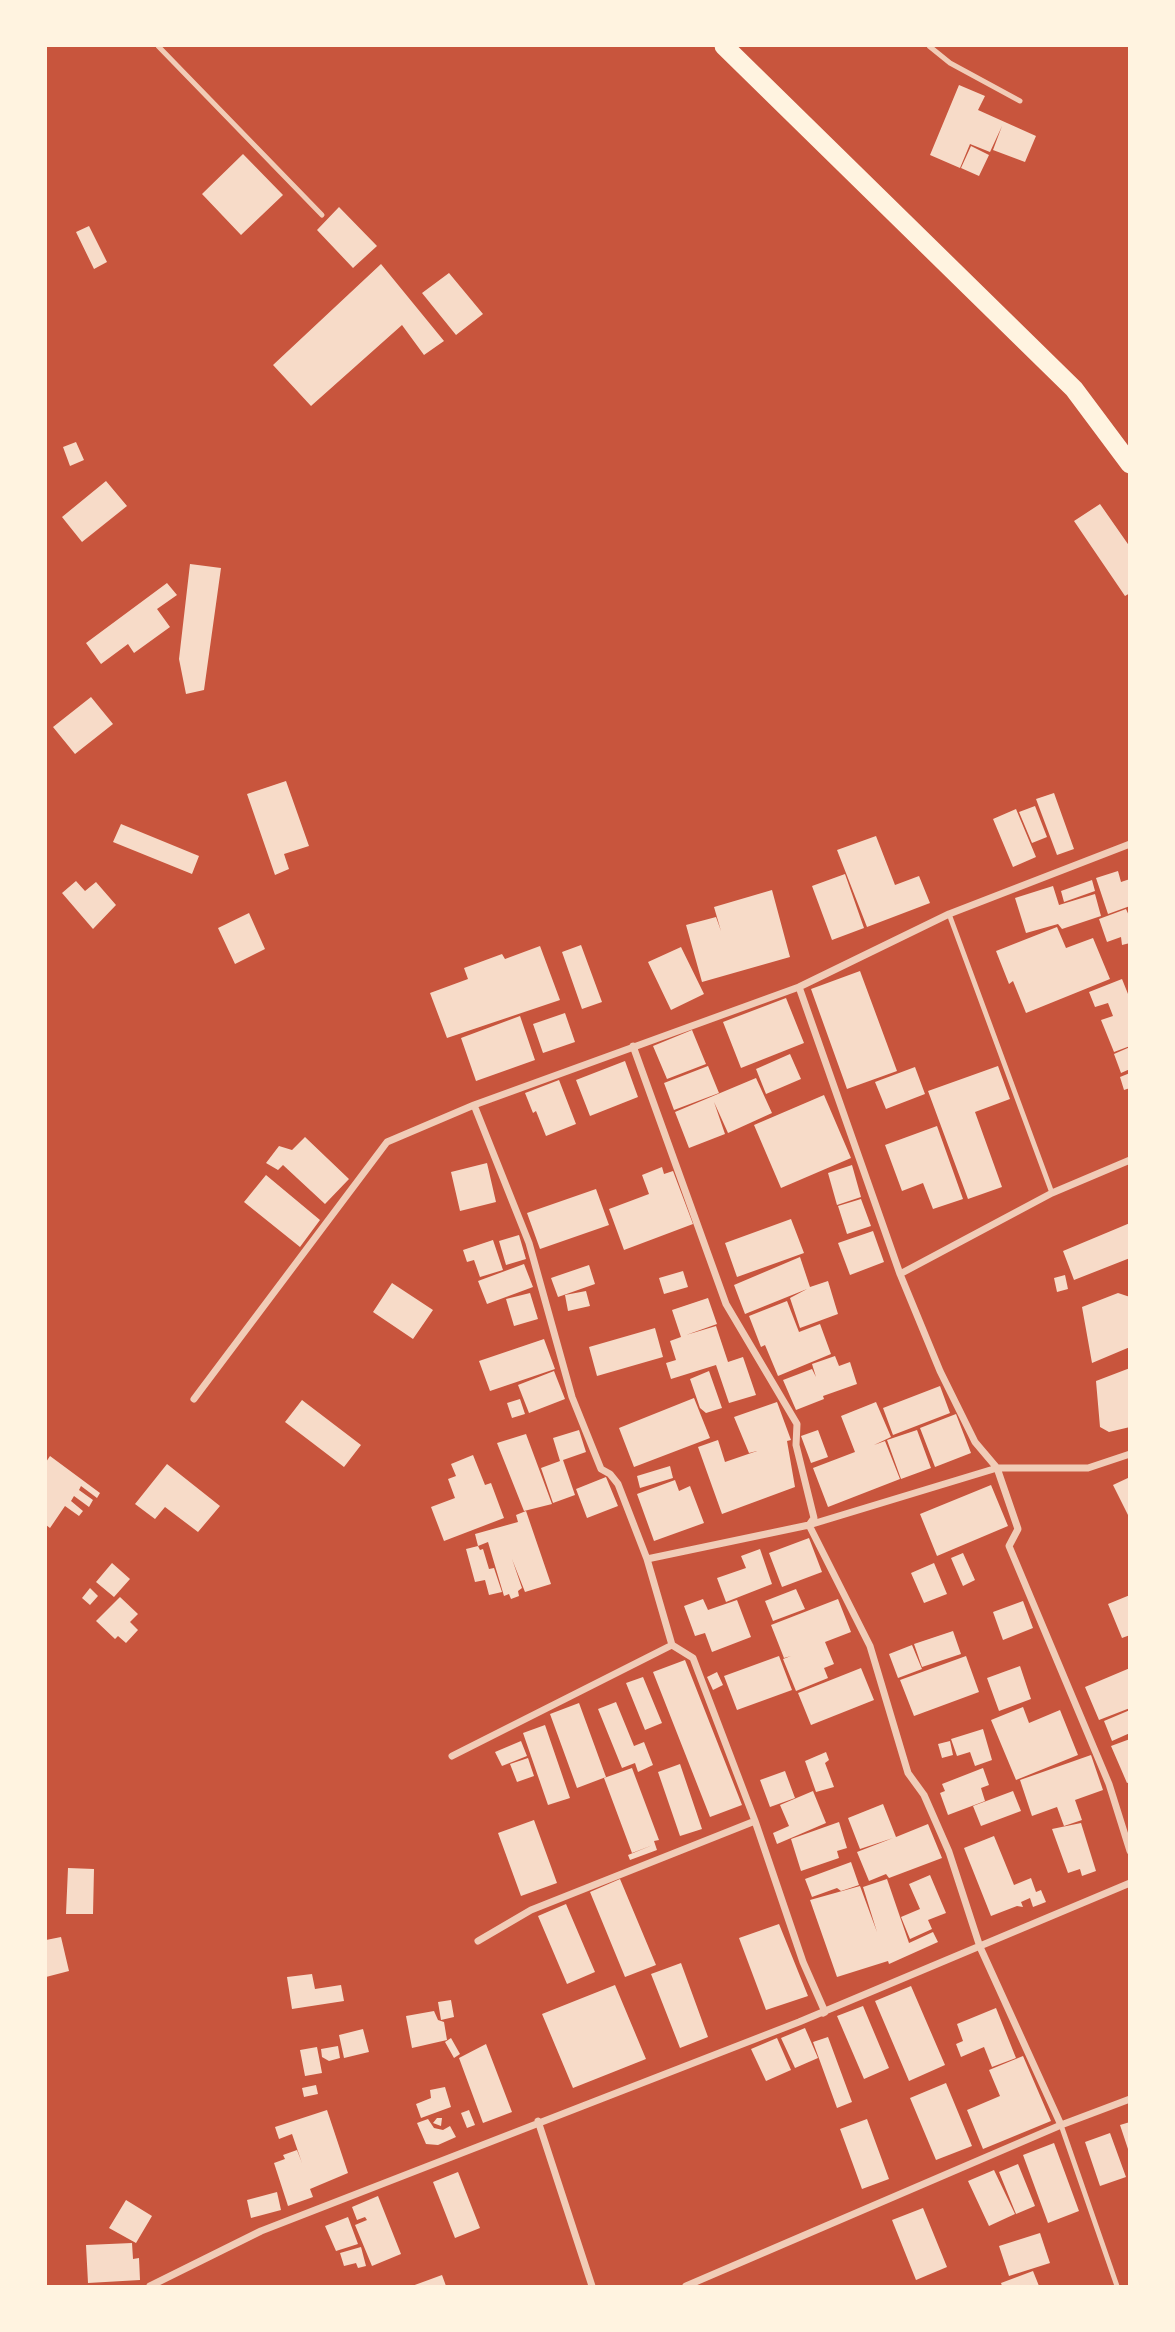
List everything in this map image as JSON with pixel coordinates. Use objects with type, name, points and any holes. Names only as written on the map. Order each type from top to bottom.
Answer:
[{"type":"highway","points":[[724,46],[1074,389],[1129,464]]},
{"type":"street","points":[[194,1399],[387,1142],[474,1105],[799,987],[949,914],[1129,844]]},
{"type":"street","points":[[799,987],[900,1274],[940,1371],[975,1443],[997,1468],[1018,1529],[1009,1546],[1109,1784],[1129,1851]]},
{"type":"street","points":[[633,1046],[726,1304],[797,1424],[796,1445],[814,1518],[809,1525]]},
{"type":"street","points":[[474,1105],[529,1243],[572,1397],[601,1469],[611,1474],[618,1484],[647,1559],[672,1645],[693,1658],[755,1821],[803,1962],[825,2012]]},
{"type":"street","points":[[900,1274],[1052,1192],[1129,1160]]},
{"type":"street","points":[[647,1559],[809,1525],[997,1468],[1088,1468],[1129,1454]]},
{"type":"street","points":[[809,1525],[870,1646],[908,1773],[925,1795],[949,1852],[980,1947],[1061,2125]]},
{"type":"street","points":[[452,1756],[672,1645]]},
{"type":"street","points":[[478,1941],[531,1910],[595,1882],[755,1821]]},
{"type":"street","points":[[150,2287],[261,2231],[538,2121],[825,2012],[1129,1883]]},
{"type":"street","points":[[686,2287],[1061,2125],[1129,2099]]},
{"type":"street","points":[[538,2121],[593,2287]]},
{"type":"lane","points":[[158,46],[322,215]]},
{"type":"lane","points":[[929,46],[950,63],[1020,101]]},
{"type":"lane","points":[[949,914],[1052,1192]]},
{"type":"lane","points":[[1061,2125],[1117,2287]]},
{"type":"building","points":[[959,85],[985,96],[978,110],[1036,136],[1025,162],[993,150],[1002,126],[990,152],[970,144],[960,168],[930,155]]},
{"type":"building","points":[[971,146],[989,155],[979,176],[961,168]]},
{"type":"building","points":[[243,154],[283,195],[241,235],[202,194]]},
{"type":"building","points":[[339,207],[377,246],[353,268],[317,230]]},
{"type":"building","points":[[89,226],[107,262],[94,269],[76,232]]},
{"type":"building","points":[[381,264],[444,341],[424,355],[402,325],[311,406],[273,365]]},
{"type":"building","points":[[449,273],[483,314],[456,335],[422,293]]},
{"type":"building","points":[[76,442],[84,460],[70,466],[63,447]]},
{"type":"building","points":[[106,481],[127,506],[82,542],[62,517]]},
{"type":"building","points":[[1100,504],[1130,547],[1130,593],[1125,596],[1074,521]]},
{"type":"building","points":[[190,564],[221,568],[204,690],[186,694],[179,659]]},
{"type":"building","points":[[167,583],[177,595],[157,609],[170,627],[134,653],[128,644],[101,664],[86,643]]},
{"type":"building","points":[[91,697],[113,724],[75,754],[53,727]]},
{"type":"building","points":[[286,781],[309,846],[284,854],[289,869],[275,875],[247,794]]},
{"type":"building","points":[[1054,793],[1074,849],[1057,855],[1036,799]]},
{"type":"building","points":[[1035,806],[1047,837],[1032,843],[1019,812]]},
{"type":"building","points":[[1016,809],[1036,857],[1013,867],[993,819]]},
{"type":"building","points":[[121,824],[199,856],[192,874],[113,842]]},
{"type":"building","points":[[876,836],[895,885],[919,876],[930,903],[867,927],[837,850]]},
{"type":"building","points":[[1118,871],[1121,882],[1130,879],[1130,906],[1108,914],[1096,878]]},
{"type":"building","points":[[845,874],[864,928],[832,940],[812,886]]},
{"type":"building","points":[[1092,880],[1095,891],[1064,902],[1061,891]]},
{"type":"building","points":[[76,881],[85,891],[96,882],[116,905],[93,929],[62,893]]},
{"type":"building","points":[[1053,886],[1059,905],[1095,894],[1101,916],[1062,929],[1058,924],[1026,933],[1015,898]]},
{"type":"building","points":[[772,890],[790,957],[702,982],[686,925],[716,917],[721,931],[714,907]]},
{"type":"building","points":[[1126,909],[1130,918],[1130,943],[1122,945],[1121,937],[1107,942],[1099,919]]},
{"type":"building","points":[[249,913],[265,949],[235,964],[218,928]]},
{"type":"building","points":[[1057,927],[1066,948],[1093,938],[1110,979],[1026,1013],[1013,981],[1009,984],[996,951]]},
{"type":"building","points":[[581,945],[602,1002],[582,1009],[562,952]]},
{"type":"building","points":[[540,946],[560,1000],[447,1038],[430,993],[468,979],[464,968],[502,954],[505,959]]},
{"type":"building","points":[[681,947],[704,994],[671,1010],[648,962]]},
{"type":"building","points":[[860,971],[897,1071],[847,1089],[811,989]]},
{"type":"building","points":[[1122,979],[1130,999],[1130,1046],[1114,1052],[1101,1020],[1113,1016],[1108,1003],[1095,1007],[1089,992]]},
{"type":"building","points":[[786,998],[804,1043],[741,1068],[723,1022]]},
{"type":"building","points":[[565,1013],[575,1042],[543,1053],[533,1024]]},
{"type":"building","points":[[520,1016],[535,1060],[476,1081],[461,1038]]},
{"type":"building","points":[[692,1030],[706,1064],[667,1079],[653,1046]]},
{"type":"building","points":[[1130,1047],[1130,1069],[1121,1073],[1114,1054]]},
{"type":"building","points":[[790,1054],[801,1079],[766,1094],[756,1069]]},
{"type":"building","points":[[625,1061],[638,1097],[590,1116],[576,1080]]},
{"type":"building","points":[[708,1066],[719,1093],[674,1110],[664,1083]]},
{"type":"building","points":[[998,1066],[1010,1099],[975,1112],[1002,1187],[968,1199],[928,1091]]},
{"type":"building","points":[[915,1067],[925,1094],[886,1109],[875,1082]]},
{"type":"building","points":[[1130,1073],[1130,1088],[1124,1090],[1120,1077]]},
{"type":"building","points":[[756,1078],[772,1113],[728,1133],[714,1102],[725,1134],[689,1148],[675,1112]]},
{"type":"building","points":[[559,1080],[576,1124],[546,1136],[525,1093]]},
{"type":"building","points":[[824,1095],[851,1158],[781,1188],[754,1125]]},
{"type":"building","points":[[937,1126],[963,1199],[933,1209],[923,1183],[902,1191],[885,1145]]},
{"type":"building","points":[[305,1137],[349,1179],[325,1204],[283,1165],[278,1170],[266,1163],[279,1146],[292,1150]]},
{"type":"building","points":[[487,1163],[496,1202],[460,1211],[451,1172]]},
{"type":"building","points":[[852,1165],[861,1197],[837,1205],[828,1173]]},
{"type":"building","points":[[662,1167],[664,1174],[673,1171],[693,1224],[624,1250],[609,1209],[649,1194],[642,1175]]},
{"type":"building","points":[[266,1175],[320,1220],[300,1247],[244,1202]]},
{"type":"building","points":[[596,1189],[609,1225],[540,1249],[527,1213]]},
{"type":"building","points":[[861,1199],[871,1226],[847,1234],[838,1206]]},
{"type":"building","points":[[791,1219],[804,1253],[737,1277],[725,1243]]},
{"type":"building","points":[[1130,1223],[1130,1258],[1074,1280],[1063,1251]]},
{"type":"building","points":[[873,1231],[884,1262],[850,1275],[838,1243]]},
{"type":"building","points":[[519,1235],[526,1259],[506,1265],[499,1241]]},
{"type":"building","points":[[493,1240],[503,1270],[480,1277],[474,1260],[467,1262],[463,1250]]},
{"type":"building","points":[[800,1257],[810,1287],[828,1281],[838,1314],[800,1328],[790,1298],[807,1289],[745,1314],[734,1285]]},
{"type":"building","points":[[524,1264],[533,1287],[487,1304],[478,1281]]},
{"type":"building","points":[[589,1265],[595,1284],[558,1297],[551,1278]]},
{"type":"building","points":[[683,1271],[688,1287],[664,1294],[659,1278]]},
{"type":"building","points":[[1065,1275],[1068,1289],[1057,1292],[1054,1278]]},
{"type":"building","points":[[392,1283],[433,1310],[413,1339],[373,1312]]},
{"type":"building","points":[[586,1291],[590,1306],[568,1311],[565,1295]]},
{"type":"building","points":[[530,1293],[538,1319],[514,1326],[506,1299]]},
{"type":"building","points":[[1118,1293],[1130,1297],[1130,1347],[1092,1363],[1082,1307]]},
{"type":"building","points":[[708,1298],[717,1324],[686,1335],[716,1326],[728,1362],[743,1357],[756,1395],[729,1403],[716,1365],[671,1379],[666,1363],[676,1360],[670,1341],[681,1337],[672,1310]]},
{"type":"building","points":[[787,1301],[799,1332],[820,1324],[831,1354],[778,1376],[765,1345],[761,1347],[749,1316]]},
{"type":"building","points":[[655,1328],[663,1357],[597,1376],[589,1347]]},
{"type":"building","points":[[544,1339],[555,1369],[490,1391],[479,1361]]},
{"type":"building","points":[[835,1356],[839,1366],[850,1362],[857,1384],[823,1396],[824,1399],[796,1410],[783,1380],[812,1369],[816,1377],[812,1364]]},
{"type":"building","points":[[1130,1368],[1130,1427],[1109,1432],[1100,1427],[1096,1381]]},
{"type":"building","points":[[554,1371],[565,1399],[529,1413],[518,1385]]},
{"type":"building","points":[[709,1371],[722,1408],[706,1413],[700,1408],[690,1379]]},
{"type":"building","points":[[940,1386],[950,1413],[893,1435],[883,1408]]},
{"type":"building","points":[[694,1398],[710,1438],[634,1467],[619,1428]]},
{"type":"building","points":[[520,1399],[525,1414],[512,1418],[507,1403]]},
{"type":"building","points":[[302,1400],[361,1445],[344,1467],[285,1422]]},
{"type":"building","points":[[777,1402],[791,1440],[787,1441],[795,1487],[722,1514],[698,1447],[718,1440],[725,1462],[757,1451],[749,1453],[734,1417]]},
{"type":"building","points":[[876,1402],[891,1437],[874,1445],[885,1441],[900,1479],[828,1507],[813,1468],[855,1452],[841,1416]]},
{"type":"building","points":[[956,1414],[971,1453],[935,1467],[920,1428]]},
{"type":"building","points":[[579,1430],[586,1452],[563,1460],[575,1495],[553,1503],[541,1468],[560,1461],[553,1438]]},
{"type":"building","points":[[818,1430],[828,1457],[811,1463],[801,1436]]},
{"type":"building","points":[[917,1430],[931,1468],[901,1479],[887,1440]]},
{"type":"building","points":[[526,1434],[552,1504],[524,1511],[497,1443]]},
{"type":"building","points":[[473,1455],[485,1485],[491,1483],[504,1518],[444,1541],[431,1507],[455,1498],[448,1479],[456,1476],[451,1464]]},
{"type":"building","points":[[50,1456],[100,1493],[97,1498],[81,1486],[79,1490],[93,1500],[89,1507],[74,1496],[71,1501],[83,1511],[79,1516],[65,1506],[50,1528],[46,1525],[46,1462]]},
{"type":"building","points":[[167,1464],[220,1506],[198,1532],[165,1507],[155,1519],[135,1504]]},
{"type":"building","points":[[670,1466],[673,1478],[640,1488],[637,1476]]},
{"type":"building","points":[[606,1477],[618,1506],[587,1518],[576,1489]]},
{"type":"building","points":[[1130,1477],[1130,1519],[1113,1485]]},
{"type":"building","points":[[675,1480],[679,1491],[690,1486],[704,1523],[654,1541],[637,1494]]},
{"type":"building","points":[[991,1485],[1008,1526],[937,1556],[920,1514]]},
{"type":"building","points":[[526,1511],[551,1584],[525,1592],[512,1559],[522,1588],[518,1591],[519,1596],[511,1599],[509,1594],[504,1596],[488,1542],[478,1546],[475,1534],[518,1522],[516,1515]]},
{"type":"building","points":[[809,1538],[822,1572],[782,1587],[769,1553]]},
{"type":"building","points":[[478,1546],[480,1550],[483,1549],[489,1569],[494,1568],[502,1592],[489,1595],[485,1580],[475,1582],[466,1549]]},
{"type":"building","points":[[760,1549],[772,1584],[726,1602],[717,1578],[746,1568],[741,1556]]},
{"type":"building","points":[[963,1553],[975,1580],[963,1586],[951,1558]]},
{"type":"building","points":[[112,1563],[130,1579],[114,1597],[96,1582]]},
{"type":"building","points":[[934,1563],[947,1594],[924,1603],[911,1573]]},
{"type":"building","points":[[90,1588],[98,1596],[90,1605],[82,1598]]},
{"type":"building","points":[[796,1589],[805,1609],[773,1621],[765,1601]]},
{"type":"building","points":[[1130,1595],[1130,1635],[1122,1638],[1108,1604]]},
{"type":"building","points":[[120,1597],[138,1614],[130,1622],[138,1630],[126,1643],[118,1636],[115,1639],[96,1621]]},
{"type":"building","points":[[703,1599],[708,1610],[737,1600],[751,1637],[712,1652],[705,1633],[695,1636],[684,1606]]},
{"type":"building","points":[[838,1599],[851,1632],[825,1642],[834,1664],[824,1668],[828,1678],[796,1691],[783,1659],[791,1656],[784,1658],[771,1625]]},
{"type":"building","points":[[1023,1601],[1033,1628],[1003,1640],[993,1612]]},
{"type":"building","points":[[953,1631],[961,1654],[922,1667],[914,1644]]},
{"type":"building","points":[[912,1645],[922,1669],[898,1678],[889,1654]]},
{"type":"building","points":[[779,1656],[792,1690],[737,1710],[724,1676]]},
{"type":"building","points":[[966,1656],[979,1692],[914,1716],[900,1680]]},
{"type":"building","points":[[685,1660],[742,1805],[710,1817],[653,1672]]},
{"type":"building","points":[[1020,1666],[1031,1699],[999,1711],[987,1678]]},
{"type":"building","points":[[861,1668],[874,1700],[811,1725],[798,1693]]},
{"type":"building","points":[[1130,1668],[1130,1708],[1099,1720],[1085,1687]]},
{"type":"building","points":[[717,1672],[723,1685],[713,1690],[707,1677]]},
{"type":"building","points":[[643,1677],[662,1723],[645,1730],[626,1683]]},
{"type":"building","points":[[616,1702],[634,1746],[644,1742],[653,1765],[638,1772],[635,1763],[622,1768],[598,1709]]},
{"type":"building","points":[[579,1703],[606,1777],[577,1788],[550,1714]]},
{"type":"building","points":[[1023,1707],[1029,1723],[1060,1710],[1078,1755],[1016,1780],[991,1720]]},
{"type":"building","points":[[1130,1710],[1130,1733],[1112,1741],[1104,1721]]},
{"type":"building","points":[[545,1725],[570,1798],[548,1805],[523,1733]]},
{"type":"building","points":[[983,1729],[992,1760],[975,1766],[970,1752],[957,1756],[951,1739]]},
{"type":"building","points":[[1130,1739],[1130,1782],[1127,1783],[1111,1746]]},
{"type":"building","points":[[521,1741],[527,1756],[502,1766],[495,1752]]},
{"type":"building","points":[[950,1741],[953,1755],[942,1758],[938,1744]]},
{"type":"building","points":[[826,1752],[829,1760],[825,1763],[834,1787],[816,1792],[805,1761]]},
{"type":"building","points":[[1091,1755],[1103,1790],[1075,1800],[1082,1820],[1064,1826],[1057,1807],[1032,1816],[1020,1780]]},
{"type":"building","points":[[528,1758],[534,1776],[517,1782],[510,1764]]},
{"type":"building","points":[[680,1764],[702,1829],[680,1836],[658,1772]]},
{"type":"building","points":[[632,1768],[659,1840],[654,1841],[657,1850],[630,1860],[628,1855],[653,1845],[632,1853],[604,1778]]},
{"type":"building","points":[[983,1768],[989,1785],[981,1788],[985,1801],[948,1815],[940,1793],[945,1791],[942,1784]]},
{"type":"building","points":[[785,1771],[795,1798],[770,1807],[760,1780]]},
{"type":"building","points":[[813,1791],[826,1823],[777,1844],[773,1833],[789,1826],[780,1805]]},
{"type":"building","points":[[1013,1791],[1021,1811],[981,1826],[973,1806]]},
{"type":"building","points":[[883,1804],[896,1837],[928,1824],[942,1858],[889,1878],[886,1874],[869,1881],[857,1852],[893,1838],[860,1849],[848,1818]]},
{"type":"building","points":[[534,1820],[557,1883],[521,1896],[498,1833]]},
{"type":"building","points":[[839,1822],[847,1848],[837,1851],[839,1858],[801,1871],[791,1839]]},
{"type":"building","points":[[1081,1823],[1096,1871],[1082,1876],[1080,1869],[1068,1873],[1052,1829]]},
{"type":"building","points":[[994,1836],[1014,1885],[1031,1878],[1036,1892],[1041,1890],[1046,1902],[1033,1907],[1030,1898],[1021,1902],[1023,1907],[1017,1906],[991,1916],[964,1848]]},
{"type":"building","points":[[851,1862],[859,1885],[841,1891],[837,1888],[812,1897],[805,1879]]},
{"type":"building","points":[[68,1868],[94,1869],[93,1914],[66,1914]]},
{"type":"building","points":[[930,1875],[946,1913],[928,1920],[932,1929],[910,1939],[901,1917],[920,1909],[909,1884]]},
{"type":"building","points":[[620,1879],[656,1965],[625,1977],[590,1892]]},
{"type":"building","points":[[887,1879],[909,1943],[933,1932],[938,1942],[889,1964],[888,1961],[837,1977],[810,1900],[860,1886],[877,1932],[863,1887]]},
{"type":"building","points":[[566,1904],[595,1972],[567,1984],[538,1916]]},
{"type":"building","points":[[779,1924],[808,1996],[766,2010],[739,1938]]},
{"type":"building","points":[[61,1937],[69,1971],[46,1977],[46,1940]]},
{"type":"building","points":[[681,1963],[708,2037],[680,2048],[651,1974]]},
{"type":"building","points":[[312,1974],[315,1989],[341,1985],[344,2001],[292,2009],[287,1977]]},
{"type":"building","points":[[615,1985],[646,2059],[573,2088],[542,2014]]},
{"type":"building","points":[[911,1986],[945,2065],[909,2081],[875,2001]]},
{"type":"building","points":[[451,2000],[454,2017],[441,2020],[438,2002]]},
{"type":"building","points":[[863,2006],[889,2068],[864,2079],[837,2016]]},
{"type":"building","points":[[996,2008],[1016,2058],[992,2067],[984,2047],[961,2057],[956,2044],[963,2041],[957,2024]]},
{"type":"building","points":[[434,2011],[438,2020],[444,2022],[447,2040],[412,2048],[406,2016]]},
{"type":"building","points":[[805,2028],[818,2058],[795,2068],[781,2038]]},
{"type":"building","points":[[363,2029],[369,2052],[344,2058],[339,2035]]},
{"type":"building","points":[[828,2037],[852,2102],[837,2108],[813,2042]]},
{"type":"building","points":[[451,2038],[460,2054],[454,2058],[445,2042]]},
{"type":"building","points":[[777,2038],[791,2070],[766,2081],[751,2049]]},
{"type":"building","points":[[486,2044],[512,2112],[483,2123],[459,2058]]},
{"type":"building","points":[[338,2046],[340,2058],[329,2061],[322,2057],[321,2049]]},
{"type":"building","points":[[317,2047],[322,2073],[305,2076],[300,2050]]},
{"type":"building","points":[[1023,2056],[1051,2121],[983,2149],[967,2110],[1000,2096],[989,2070]]},
{"type":"building","points":[[946,2083],[972,2146],[936,2160],[910,2098]]},
{"type":"building","points":[[316,2085],[318,2094],[304,2097],[302,2088]]},
{"type":"building","points":[[445,2087],[451,2107],[421,2118],[416,2104],[431,2098],[430,2090]]},
{"type":"building","points":[[327,2110],[348,2173],[310,2189],[313,2197],[288,2206],[274,2163],[285,2159],[283,2155],[297,2150],[302,2163],[292,2134],[279,2139],[275,2127]]},
{"type":"building","points":[[469,2110],[475,2125],[467,2128],[461,2113]]},
{"type":"building","points":[[437,2118],[442,2118],[441,2126],[433,2123]]},
{"type":"building","points":[[428,2119],[434,2128],[443,2130],[450,2126],[456,2137],[438,2145],[426,2144],[417,2123]]},
{"type":"building","points":[[867,2119],[889,2179],[862,2189],[840,2129]]},
{"type":"building","points":[[1130,2122],[1130,2152],[1129,2152],[1120,2125]]},
{"type":"building","points":[[1110,2133],[1126,2177],[1100,2186],[1085,2142]]},
{"type":"building","points":[[1054,2143],[1079,2211],[1048,2223],[1023,2155]]},
{"type":"building","points":[[1018,2164],[1035,2206],[1016,2214],[999,2172]]},
{"type":"building","points":[[994,2170],[1015,2214],[989,2226],[968,2181]]},
{"type":"building","points":[[458,2172],[480,2228],[455,2238],[433,2182]]},
{"type":"building","points":[[277,2192],[281,2210],[251,2218],[247,2200]]},
{"type":"building","points":[[378,2196],[401,2254],[372,2266],[355,2225],[367,2220],[365,2217],[357,2220],[352,2207]]},
{"type":"building","points":[[126,2200],[152,2216],[136,2243],[109,2228]]},
{"type":"building","points":[[923,2208],[947,2267],[916,2280],[892,2220]]},
{"type":"building","points":[[348,2217],[358,2244],[336,2251],[325,2226]]},
{"type":"building","points":[[1040,2233],[1050,2263],[1009,2276],[999,2246]]},
{"type":"building","points":[[132,2243],[133,2259],[139,2258],[140,2280],[88,2283],[86,2245]]},
{"type":"building","points":[[361,2247],[366,2266],[358,2268],[356,2263],[344,2266],[340,2253]]},
{"type":"building","points":[[1033,2271],[1039,2286],[1002,2286],[1001,2283]]},
{"type":"building","points":[[442,2275],[446,2286],[412,2286]]}]
